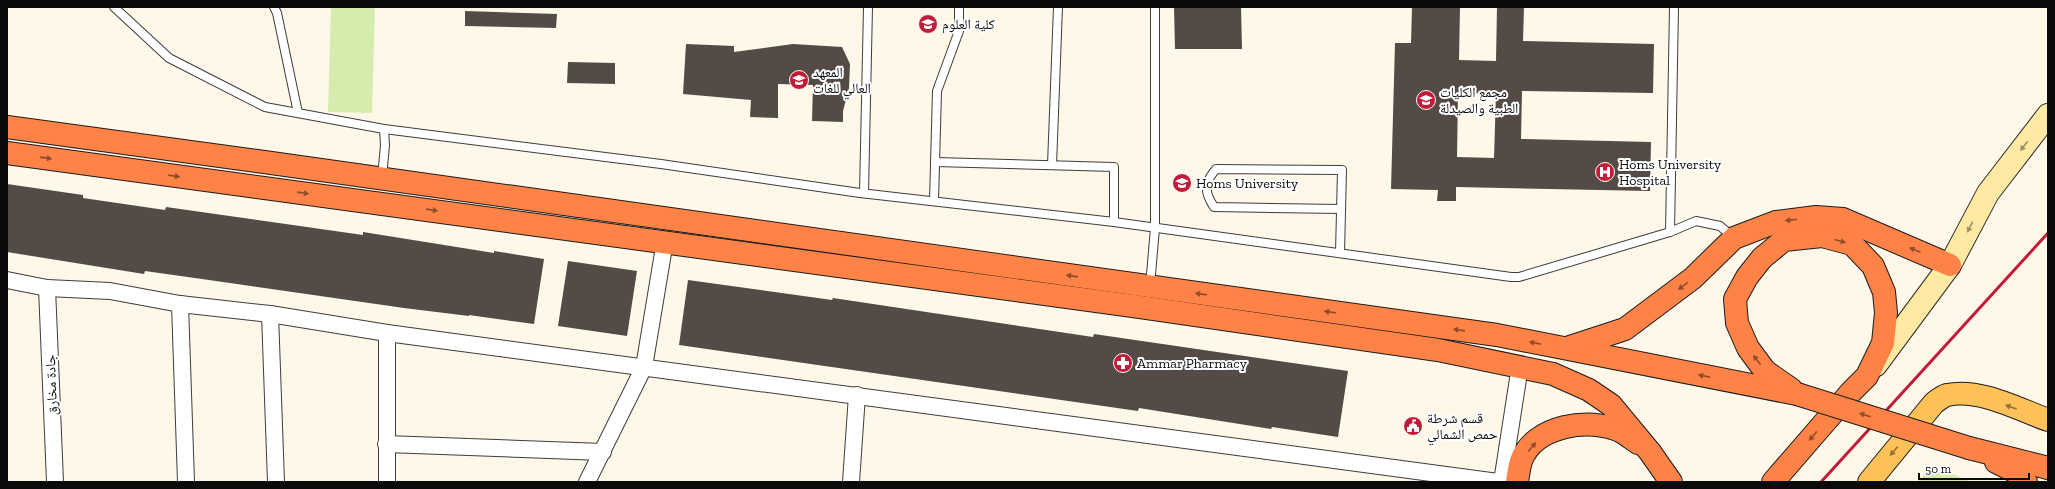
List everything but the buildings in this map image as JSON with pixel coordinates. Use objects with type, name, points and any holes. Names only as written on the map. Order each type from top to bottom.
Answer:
[{"type":"highway","points":[[9,127],[1497,335],[1797,394],[1969,448],[2048,468]]},
{"type":"highway","points":[[7,153],[665,241],[1438,350],[1520,366],[1553,374],[1590,390],[1611,404],[1650,452],[1671,482]]},
{"type":"highway","points":[[1566,349],[1626,329],[1693,278],[1734,238],[1776,222],[1816,217],[1843,219],[1950,266]]},
{"type":"highway","points":[[1773,482],[1851,392],[1868,376],[1883,343],[1886,313],[1884,292],[1873,266],[1852,244],[1822,236],[1784,240],[1762,258],[1747,277],[1735,299],[1737,322],[1748,348],[1765,371],[1797,394]]},
{"type":"highway","points":[[1517,482],[1522,460],[1532,445],[1545,435],[1566,425],[1598,425],[1620,431],[1650,452]]},
{"type":"highway","points":[[1969,448],[2018,474],[2026,482]]},
{"type":"main road","points":[[1868,376],[1950,266],[1988,193],[2048,115]]},
{"type":"main road","points":[[1869,482],[1934,403],[1946,395],[1961,394],[1986,397],[2048,420]]},
{"type":"street","points":[[587,482],[644,367],[665,241]]},
{"type":"street","points":[[7,280],[47,288],[110,290],[180,304],[270,314],[387,333],[1498,482]]},
{"type":"street","name":"جادة مخارق","points":[[47,288],[55,482]]},
{"type":"street","points":[[180,304],[186,482]]},
{"type":"street","points":[[270,314],[276,482]]},
{"type":"street","points":[[387,333],[387,482]]},
{"type":"street","points":[[1502,482],[1520,366]]},
{"type":"street","points":[[850,482],[857,395]]},
{"type":"street","points":[[386,444],[603,452]]},
{"type":"lane","points":[[114,7],[169,58],[265,107],[384,129],[661,164],[864,193],[1114,222],[1519,277],[1670,232],[1696,221],[1720,226],[1734,238]]},
{"type":"lane","points":[[274,7],[277,13],[298,113]]},
{"type":"lane","points":[[864,193],[868,7]]},
{"type":"lane","points":[[934,201],[936,91],[959,31],[960,7]]},
{"type":"lane","points":[[1052,165],[1058,7]]},
{"type":"lane","points":[[1150,287],[1154,228],[1155,7]]},
{"type":"lane","points":[[1670,232],[1674,7]]},
{"type":"lane","points":[[382,179],[385,145],[384,129]]},
{"type":"lane","points":[[935,162],[1114,167],[1114,222]]},
{"type":"lane","points":[[1340,253],[1342,170],[1216,169],[1208,178],[1208,197],[1214,207],[1341,210]]},
{"type":"green space","points":[[331,7],[375,7],[372,113],[328,112]]},
{"type":"green space","points":[[1929,470],[1956,475],[1971,482],[1917,482]]},
{"type":"railway","points":[[1821,482],[2048,233]]},
{"type":"place","name":"كلية العلوم","points":[[928,24]]},
{"type":"place","name":"المعهد العالي للغات","points":[[799,80]]},
{"type":"place","name":"مجمع الكليات الطبية والصيدلة","points":[[1426,100]]},
{"type":"place","name":"Homs University Hospital","points":[[1605,172]]},
{"type":"place","name":"Homs University","points":[[1182,183]]},
{"type":"place","name":"Ammar Pharmacy","points":[[1123,363]]},
{"type":"place","name":"قسم شرطة حمص الشمالي","points":[[1413,426]]}]
